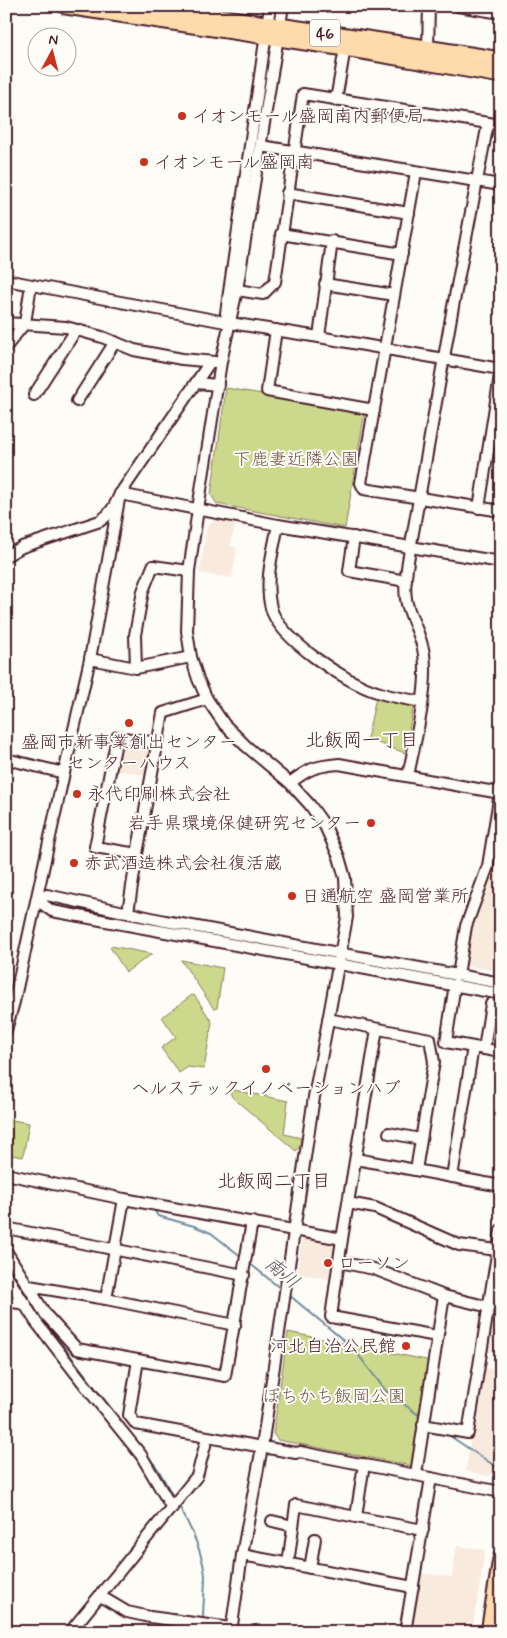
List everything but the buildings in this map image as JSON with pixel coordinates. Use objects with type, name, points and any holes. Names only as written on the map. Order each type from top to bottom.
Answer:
[{"type":"highway","name":"46","points":[[66,6],[273,32],[428,48],[501,60]]},
{"type":"highway","name":"46","points":[[149,6],[345,48],[501,75]]},
{"type":"highway","points":[[489,1632],[501,1559]]},
{"type":"street","points":[[6,556],[22,547],[107,517],[120,494],[196,383],[216,362],[230,323],[258,166],[273,32],[270,6]]},
{"type":"street","points":[[230,323],[226,313],[239,220],[273,32],[283,6]]},
{"type":"street","points":[[428,48],[429,6]]},
{"type":"street","points":[[458,6],[501,13]]},
{"type":"street","points":[[336,100],[345,48]]},
{"type":"street","points":[[237,290],[263,294],[275,282],[303,94],[501,125]]},
{"type":"street","points":[[408,776],[425,678],[424,653],[418,632],[407,606],[406,581],[452,312],[488,123]]},
{"type":"street","points":[[261,146],[501,185]]},
{"type":"street","points":[[239,220],[243,220],[249,182],[258,166]]},
{"type":"street","points":[[416,172],[361,483],[364,488],[501,511]]},
{"type":"street","points":[[287,194],[409,213]]},
{"type":"street","points":[[281,234],[402,254]]},
{"type":"street","points":[[319,337],[332,241]]},
{"type":"street","points":[[6,280],[230,323],[319,337],[384,350],[501,367],[479,508]]},
{"type":"street","points":[[325,284],[394,295]]},
{"type":"street","points":[[6,347],[25,324],[31,285]]},
{"type":"street","points":[[6,323],[66,327],[134,350],[182,359],[216,362]]},
{"type":"street","points":[[34,395],[76,330]]},
{"type":"street","points":[[276,330],[266,391],[374,410]]},
{"type":"street","points":[[77,401],[115,342]]},
{"type":"street","points":[[100,1596],[127,1612],[231,1630],[296,1231],[314,1097],[347,917],[345,878],[339,857],[325,826],[310,805],[290,783],[246,746],[224,724],[207,699],[191,657],[187,631],[189,571],[218,385],[216,362]]},
{"type":"street","points":[[196,383],[218,385]]},
{"type":"street","points":[[120,494],[278,525],[501,562]]},
{"type":"street","points":[[7,1028],[90,659],[120,494]]},
{"type":"street","points":[[278,525],[268,592],[271,610],[282,629],[288,636],[347,679],[377,692],[422,702]]},
{"type":"street","points":[[354,537],[349,571],[406,581]]},
{"type":"street","points":[[136,668],[135,635],[143,591],[153,566],[189,571]]},
{"type":"street","points":[[90,659],[136,668],[191,657]]},
{"type":"street","points":[[128,912],[163,714],[207,699]]},
{"type":"street","points":[[137,854],[95,847],[117,737],[158,744]]},
{"type":"street","points":[[6,759],[64,773]]},
{"type":"street","points":[[290,783],[307,770],[339,764],[500,790],[488,866],[466,926],[446,1042],[501,1052]]},
{"type":"street","points":[[36,900],[47,896],[165,921],[340,952],[457,979],[501,994]]},
{"type":"street","points":[[36,900],[52,911],[338,964],[501,983]]},
{"type":"street","points":[[484,1049],[491,1004]]},
{"type":"street","points":[[328,1019],[430,1039],[434,1062],[416,1170]]},
{"type":"street","points":[[377,1029],[331,1317],[437,1336]]},
{"type":"street","points":[[452,1177],[473,1047]]},
{"type":"street","points":[[389,1133],[420,1139]]},
{"type":"street","points":[[356,1159],[501,1186]]},
{"type":"street","points":[[6,1174],[124,1199],[342,1239]]},
{"type":"street","points":[[106,1299],[124,1199]]},
{"type":"street","points":[[348,1202],[376,1208],[459,1244],[497,1250]]},
{"type":"street","points":[[6,1251],[46,1314],[77,1349],[225,1376],[252,1222]]},
{"type":"street","points":[[6,1228],[244,1275]]},
{"type":"street","points":[[423,1425],[468,1433],[501,1230]]},
{"type":"street","points":[[339,1262],[374,1269],[444,1296],[489,1307]]},
{"type":"street","points":[[6,1275],[36,1322],[140,1455],[172,1508]]},
{"type":"street","points":[[29,1286],[106,1299],[235,1325]]},
{"type":"street","points":[[416,1474],[444,1296]]},
{"type":"street","points":[[6,1301],[26,1304]]},
{"type":"street","points":[[138,1360],[129,1415],[136,1424],[207,1438],[296,1453],[300,1452],[501,1492]]},
{"type":"street","points":[[70,1632],[197,1476],[207,1438]]},
{"type":"street","points":[[356,1517],[364,1464]]},
{"type":"street","points":[[405,1632],[431,1478]]},
{"type":"street","points":[[288,1564],[296,1505],[423,1530]]},
{"type":"street","points":[[272,1522],[293,1526]]},
{"type":"street","points":[[310,1568],[315,1539]]},
{"type":"street","points":[[242,1555],[412,1587]]},
{"type":"street","points":[[481,1632],[494,1563],[501,1559]]},
{"type":"shaded area","points":[[215,520],[235,524],[230,546],[237,548],[232,578],[200,573],[207,527]]},
{"type":"shaded area","points":[[121,741],[152,747],[147,775],[114,770]]},
{"type":"shaded area","points":[[501,817],[501,972],[462,965],[468,927]]},
{"type":"shaded area","points":[[304,1237],[335,1243],[337,1246],[332,1279],[297,1273]]},
{"type":"shaded area","points":[[491,1309],[501,1311],[501,1354],[484,1351]]},
{"type":"shaded area","points":[[482,1367],[501,1370],[501,1450],[497,1470],[489,1476],[466,1471]]},
{"type":"shaded area","points":[[457,1546],[485,1550],[472,1632],[409,1630],[419,1573],[452,1577]]},
{"type":"green space","name":"下鹿妻近隣公園","points":[[226,388],[365,411],[345,528],[217,504],[211,495]]},
{"type":"green space","points":[[376,697],[414,703],[405,753],[367,739]]},
{"type":"green space","points":[[111,946],[152,954],[126,972]]},
{"type":"green space","points":[[181,960],[223,968],[217,1008],[214,1009]]},
{"type":"green space","points":[[192,995],[195,996],[212,1022],[204,1069],[188,1067],[179,1073],[161,1048],[176,1037],[162,1017]]},
{"type":"green space","points":[[229,1089],[288,1101],[284,1134],[301,1138],[300,1146],[296,1151],[232,1097]]},
{"type":"green space","points":[[6,1119],[29,1123],[23,1157],[6,1154]]},
{"type":"green space","name":"ぼちかち飯岡公園","points":[[288,1332],[431,1361],[414,1465],[278,1440],[273,1434]]},
{"type":"waterway","name":"南川","points":[[153,1208],[158,1216],[211,1233],[242,1257]]},
{"type":"waterway","name":"南川","points":[[248,1262],[281,1289]]},
{"type":"waterway","points":[[6,1264],[44,1321],[140,1446]]},
{"type":"waterway","name":"南川","points":[[289,1295],[353,1348],[386,1391],[420,1416]]},
{"type":"waterway","name":"南川","points":[[447,1434],[501,1470]]},
{"type":"waterway","points":[[145,1452],[158,1469],[174,1498]]},
{"type":"waterway","points":[[179,1506],[195,1540],[204,1567],[203,1619]]},
{"type":"place","name":"イオンモール盛岡南内郵便局","points":[[182,116]]},
{"type":"place","name":"イオンモール盛岡南","points":[[144,162]]},
{"type":"place","name":"盛岡市新事業創出センター センターハウス","points":[[129,723]]},
{"type":"place","name":"永代印刷株式会社","points":[[77,794]]},
{"type":"place","name":"岩手県環境保健研究センター","points":[[371,823]]},
{"type":"place","name":"赤武酒造株式会社復活蔵","points":[[74,863]]},
{"type":"place","name":"日通航空 盛岡営業所","points":[[292,896]]},
{"type":"place","name":"ヘルステックイノベーションハブ","points":[[266,1069]]},
{"type":"place","name":"ローソン","points":[[328,1263]]},
{"type":"place","name":"河北自治公民館","points":[[406,1346]]},
{"type":"district","name":"北飯岡一丁目","points":[[362,739]]},
{"type":"district","name":"北飯岡二丁目","points":[[274,1180]]}]
